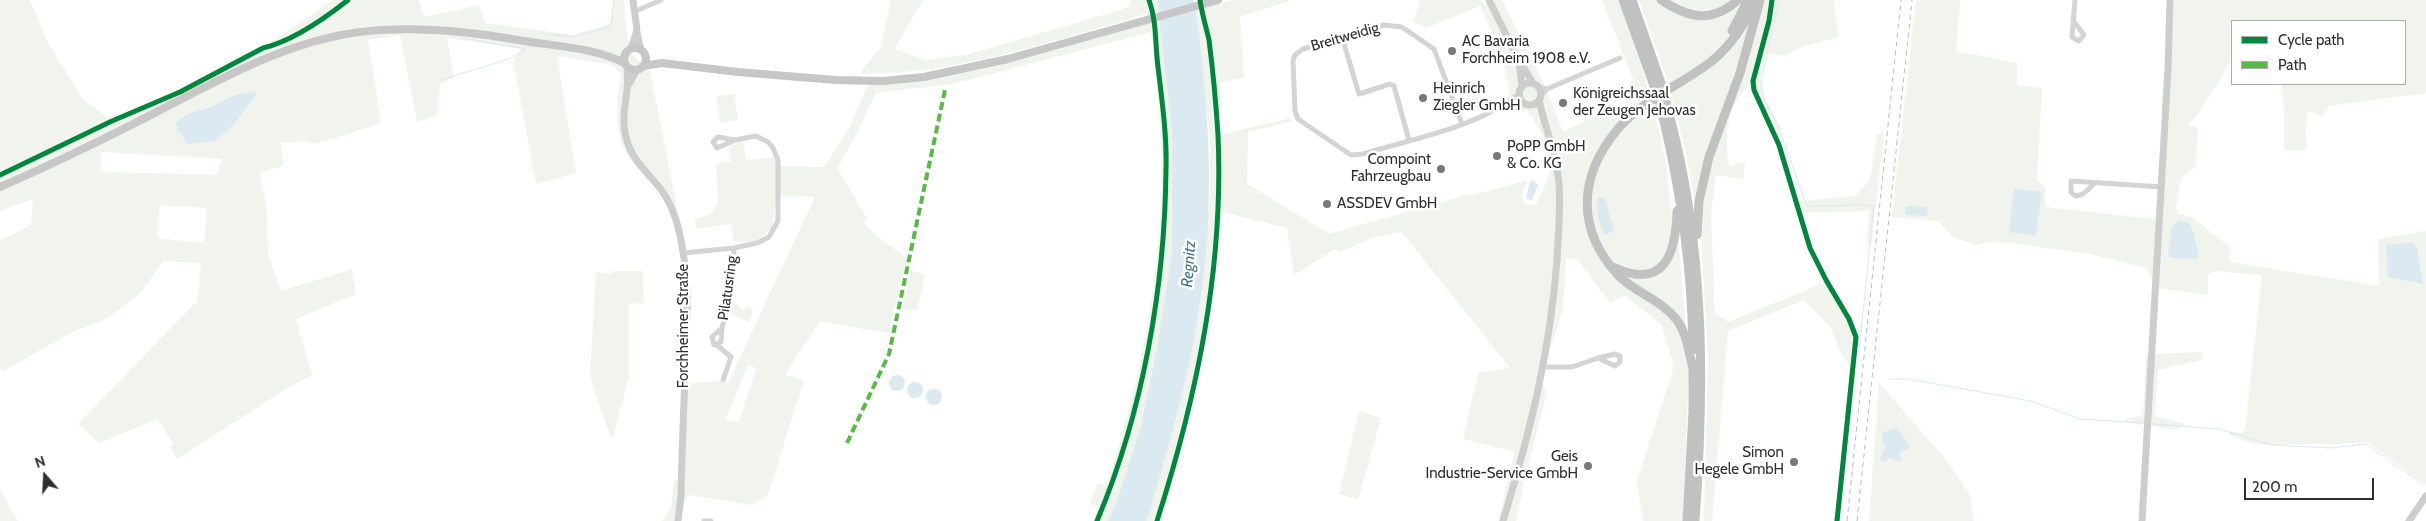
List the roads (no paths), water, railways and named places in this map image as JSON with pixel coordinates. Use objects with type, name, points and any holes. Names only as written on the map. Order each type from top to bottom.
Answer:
[{"type":"highway","points":[[1623,0],[1657,84]]},
{"type":"highway","points":[[1632,0],[1686,188],[1696,259],[1701,338],[1701,391],[1695,521]]},
{"type":"highway","points":[[1661,0],[1688,14],[1698,16],[1720,13],[1738,0]]},
{"type":"highway","points":[[1683,80],[1726,38],[1738,22],[1748,0]]},
{"type":"highway","points":[[1693,369],[1686,340],[1676,318],[1620,276],[1595,243],[1588,219],[1588,182],[1601,151],[1620,127],[1638,110],[1712,61],[1725,48],[1745,22],[1755,0]]},
{"type":"highway","points":[[1696,259],[1702,181],[1740,73],[1760,0]]},
{"type":"highway","points":[[1665,111],[1679,191],[1688,263],[1693,369],[1687,521]]},
{"type":"highway","points":[[1613,267],[1635,275],[1644,275],[1660,268],[1666,262],[1675,243],[1679,191]]},
{"type":"main road","points":[[628,86],[640,68],[643,53],[636,30],[636,11],[633,0]]},
{"type":"main road","points":[[0,187],[245,67],[278,53],[309,43],[381,30],[436,29],[524,41],[605,55],[626,65],[640,68],[662,63],[738,72],[883,81],[956,72],[1218,0]]},
{"type":"main road","points":[[1483,0],[1497,18]]},
{"type":"main road","points":[[1489,0],[1519,61],[1536,85],[1557,166],[1560,206],[1552,313],[1544,367],[1534,414],[1503,521]]},
{"type":"main road","points":[[2142,521],[2162,186],[2170,0]]},
{"type":"main road","points":[[628,86],[626,65],[628,51],[636,30]]},
{"type":"main road","points":[[605,55],[628,51],[643,53],[662,63]]},
{"type":"main road","points":[[1519,61],[1521,90],[1525,103],[1544,120]]},
{"type":"main road","points":[[1521,90],[1536,85]]},
{"type":"main road","name":"Forchheimer Straße","points":[[628,86],[622,114],[624,131],[630,150],[669,204],[678,224],[683,253],[687,320],[681,495],[678,521]]},
{"type":"main road","points":[[1525,103],[1534,104],[1540,98]]},
{"type":"main road","points":[[2409,521],[2426,496]]},
{"type":"street","points":[[636,11],[661,0]]},
{"type":"street","points":[[1772,0],[1769,21],[1753,82],[1754,90],[1779,145],[1810,248],[1849,319],[1856,337],[1837,521]]},
{"type":"street","points":[[2074,0],[2074,20]]},
{"type":"street","name":"Breitweidig","points":[[1462,124],[1438,55],[1430,44],[1402,27],[1390,24],[1303,49],[1295,55],[1293,61],[1295,115],[1302,124],[1351,155],[1363,154],[1462,124],[1506,104],[1521,90]]},
{"type":"street","points":[[1342,38],[1359,94],[1390,84],[1394,86],[1409,140]]},
{"type":"street","points":[[1540,98],[1547,89],[1620,58]]},
{"type":"street","points":[[1536,85],[1547,89]]},
{"type":"street","name":"Breitweidig","points":[[1506,104],[1525,103]]},
{"type":"street","name":"Pilatusring","points":[[683,253],[734,248],[757,243],[769,237],[778,220],[780,196],[778,160],[773,148],[768,142],[756,136],[735,140]]},
{"type":"street","points":[[2095,183],[2083,194],[2076,196],[2071,192],[2071,181],[2162,186]]},
{"type":"street","name":"Pilatusring","points":[[722,328],[712,337],[712,342],[718,345],[721,342],[722,328],[733,278],[734,248]]},
{"type":"street","points":[[718,345],[731,357],[723,380]]},
{"type":"street","points":[[1544,367],[1572,367],[1598,358]]},
{"type":"street","points":[[704,521],[711,521]]},
{"type":"water","name":"Regnitz","points":[[1157,0],[1194,0],[1204,79],[1209,158],[1209,198],[1204,277],[1188,368],[1176,419],[1147,521],[1108,521],[1116,504],[1141,426],[1158,343],[1172,251],[1172,133]]},
{"type":"water","points":[[252,92],[256,93],[254,98],[233,125],[215,141],[188,144],[177,129],[176,123],[188,114],[208,108],[233,96]]},
{"type":"water","points":[[1533,180],[1538,185],[1532,200],[1526,199],[1530,181]]},
{"type":"water","points":[[2014,188],[2042,192],[2036,236],[2009,232]]},
{"type":"water","points":[[1597,198],[1605,198],[1614,231],[1604,235],[1598,217]]},
{"type":"water","points":[[1906,206],[1928,207],[1927,216],[1905,215]]},
{"type":"water","points":[[2179,220],[2187,222],[2192,228],[2199,256],[2196,259],[2171,258],[2168,255],[2172,227]]},
{"type":"water","points":[[2412,242],[2417,248],[2423,284],[2388,277],[2386,245]]},
{"type":"water","points":[[894,375],[900,375],[905,380],[903,389],[894,391],[889,386],[889,380]]},
{"type":"water","points":[[912,382],[918,382],[923,387],[921,396],[912,398],[907,393],[907,387]]},
{"type":"water","points":[[934,389],[940,391],[942,397],[940,403],[934,405],[928,403],[926,397],[928,391]]},
{"type":"water","points":[[1897,428],[1911,447],[1900,452],[1901,460],[1899,462],[1890,458],[1884,462],[1880,459],[1885,448],[1882,439],[1883,432]]},
{"type":"waterway","points":[[548,34],[572,37],[611,27],[614,0]]},
{"type":"waterway","points":[[1775,120],[1763,97],[1761,82],[1779,0]]},
{"type":"waterway","points":[[538,40],[542,37]]},
{"type":"waterway","points":[[462,38],[525,49]]},
{"type":"waterway","points":[[441,80],[512,58],[531,45]]},
{"type":"waterway","points":[[1778,126],[1807,206],[1874,205],[1859,352]]},
{"type":"waterway","points":[[1889,379],[1908,379],[2031,401],[2080,419],[2144,423]]},
{"type":"waterway","points":[[2153,424],[2219,429],[2272,445],[2331,448],[2366,444],[2425,485]]},
{"type":"railway","points":[[1847,521],[1901,0]]},
{"type":"railway","points":[[1857,521],[1912,0]]},
{"type":"place","name":"AC Bavaria Forchheim 1908 e.V.","points":[[1452,51]]},
{"type":"place","name":"Heinrich Ziegler GmbH","points":[[1423,98]]},
{"type":"place","name":"Königreichssaal der Zeugen Jehovas","points":[[1563,103]]},
{"type":"place","name":"PoPP GmbH & Co. KG","points":[[1497,156]]},
{"type":"place","name":"Compoint Fahrzeugbau","points":[[1441,169]]},
{"type":"place","name":"ASSDEV GmbH","points":[[1327,204]]},
{"type":"place","name":"Simon Hegele GmbH","points":[[1794,462]]},
{"type":"place","name":"Geis Industrie-Service GmbH","points":[[1588,466]]}]
